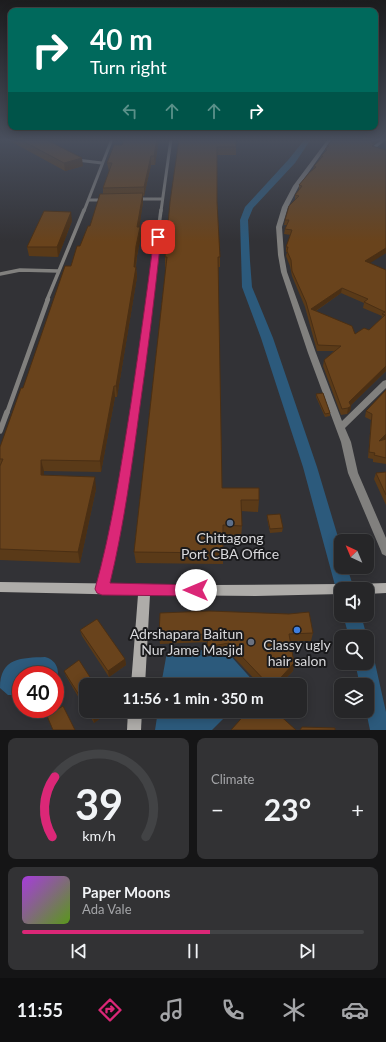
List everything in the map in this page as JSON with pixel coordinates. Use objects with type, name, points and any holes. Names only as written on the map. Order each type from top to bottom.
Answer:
[{"type":"street","points":[[305,173],[293,190],[283,212],[279,227],[284,272],[323,384],[351,457],[353,473],[386,551]]},
{"type":"street","points":[[340,427],[386,383]]},
{"type":"street","points":[[0,587],[289,591],[334,589]]},
{"type":"street","points":[[374,588],[386,588]]},
{"type":"street","points":[[138,678],[144,590]]},
{"type":"street","points":[[134,730],[135,718]]},
{"type":"lane","points":[[0,431],[58,271],[89,200],[98,173]]},
{"type":"lane","points":[[102,589],[110,558],[126,473],[151,298],[166,173]]},
{"type":"lane","points":[[133,199],[162,199]]},
{"type":"lane","points":[[89,200],[111,200]]},
{"type":"lane","points":[[1,273],[20,270],[58,271]]},
{"type":"water","points":[[204,650],[205,657],[228,653],[251,678],[162,678],[167,652]]},
{"type":"water","points":[[45,657],[53,661],[56,666],[12,666],[12,695],[8,695],[0,688],[4,670],[14,661]]},
{"type":"water","points":[[157,718],[224,718],[212,730],[155,730]]},
{"type":"building","points":[[108,173],[147,173],[144,187],[103,188]]},
{"type":"building","points":[[174,173],[217,173],[220,257],[218,257],[222,488],[259,488],[259,500],[241,500],[242,526],[223,525],[223,553],[134,552],[167,257],[165,257]]},
{"type":"building","points":[[309,173],[386,173],[386,248],[365,261],[386,270],[386,366],[349,402],[351,406],[348,408],[342,409],[324,360],[341,346],[318,345],[306,302],[292,271],[291,260],[287,251],[288,247],[286,247],[292,230],[285,229],[289,220],[285,220],[289,206],[299,196],[295,195],[302,186],[299,185]],"holes":[[[342,288],[368,299],[364,302],[385,312],[382,314],[385,315],[369,330],[364,328],[355,334],[352,326],[311,309]]]},
{"type":"building","points":[[143,193],[137,227],[140,227],[136,246],[134,267],[136,267],[116,386],[114,386],[100,461],[41,460],[41,475],[95,477],[78,552],[0,549],[0,466],[3,459],[0,459],[0,447],[21,388],[23,388],[65,266],[71,266],[77,246],[80,246],[88,226],[90,226],[100,194]]},
{"type":"building","points":[[44,211],[71,212],[57,247],[27,247]]},
{"type":"building","points":[[386,390],[386,434],[379,441],[386,439],[386,458],[369,452],[372,414],[366,411]]},
{"type":"building","points":[[323,393],[330,413],[325,414],[316,394]]},
{"type":"building","points":[[386,472],[386,495],[376,473]]},
{"type":"building","points":[[280,514],[283,528],[270,529],[267,515]]},
{"type":"building","points":[[209,611],[289,614],[309,612],[313,633],[289,634],[294,663],[280,678],[262,678],[229,643],[207,647],[208,634],[159,636],[160,613]]},
{"type":"building","points":[[97,619],[125,659],[108,671],[80,630]]},
{"type":"building","points":[[79,660],[91,678],[79,678],[79,695],[64,671]]},
{"type":"building","points":[[64,708],[75,730],[53,730],[48,718],[64,718]]},
{"type":"building","points":[[242,718],[283,718],[296,730],[231,730]]},
{"type":"building","points":[[302,727],[335,728],[335,730],[300,730]]},
{"type":"waterway","points":[[281,173],[249,207],[244,220],[247,287],[267,338],[310,467],[343,582]]},
{"type":"waterway","points":[[354,622],[356,630]]},
{"type":"waterway","points":[[367,670],[380,730]]},
{"type":"place","name":"Chittagong Port CBA Office","points":[[230,523]]},
{"type":"place","name":"Classy ugly hair salon","points":[[297,630]]},
{"type":"place","name":"Adrshapara Baitun Nur Jame Masjid","points":[[251,642]]},
{"type":"route","points":[[158,237],[151,298],[139,373],[126,473],[110,558],[102,589],[196,590]]}]
